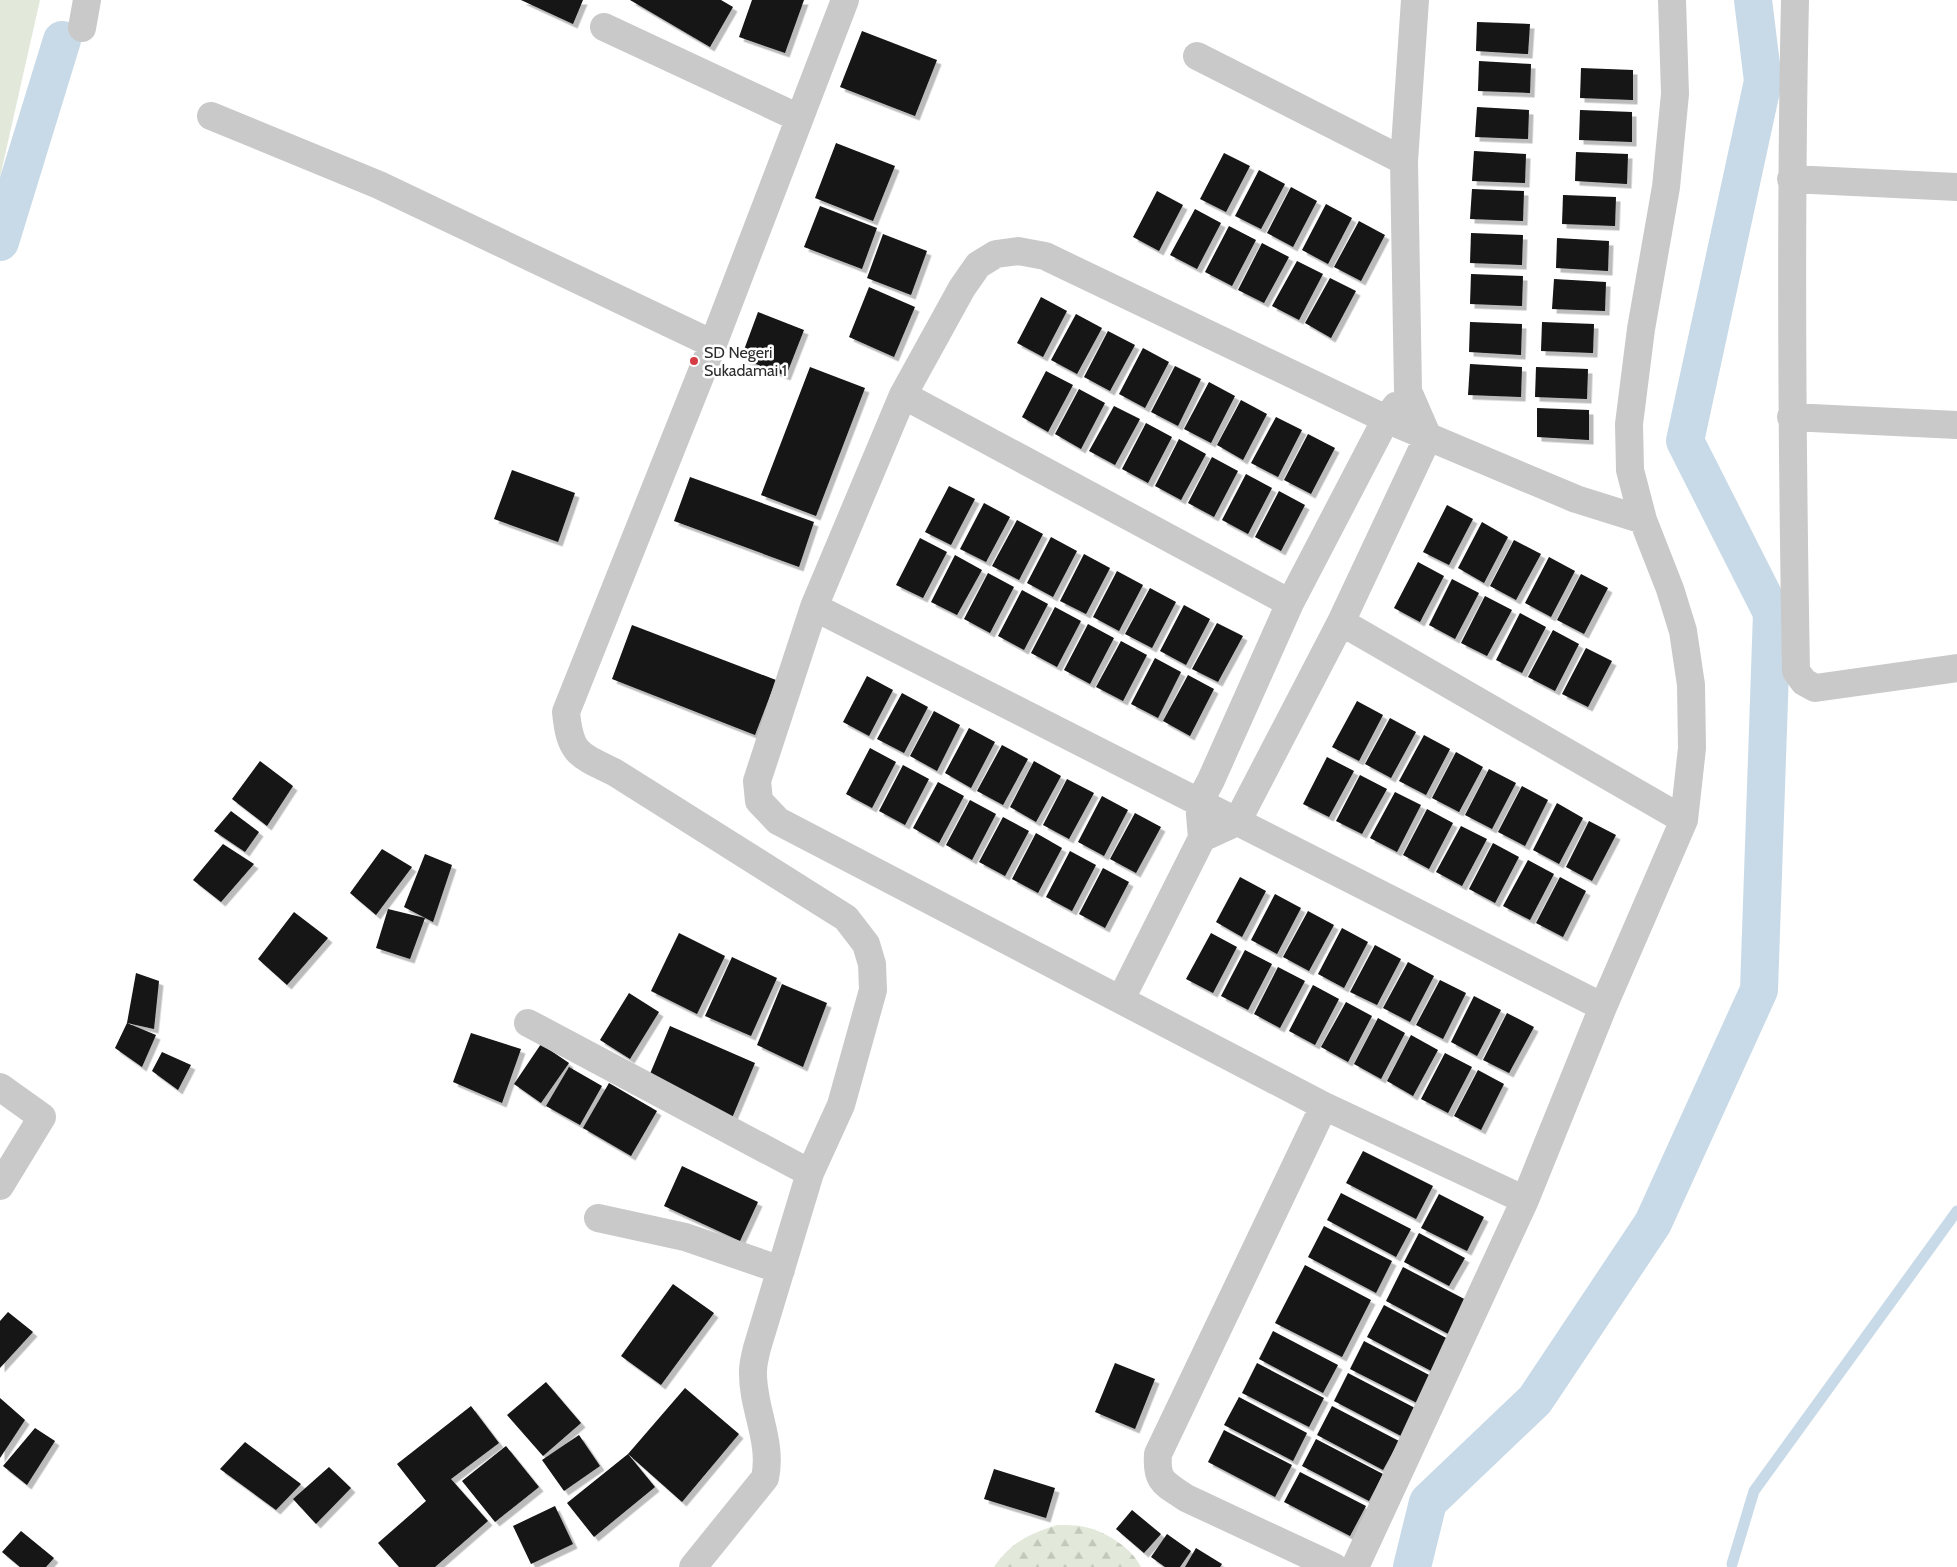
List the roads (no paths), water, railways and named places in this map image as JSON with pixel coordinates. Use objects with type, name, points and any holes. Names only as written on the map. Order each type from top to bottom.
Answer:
[{"type":"street","points":[[82,28],[87,0]]},
{"type":"street","points":[[693,1567],[765,1478],[768,1462],[767,1447],[754,1385],[753,1370],[756,1348],[810,1173],[842,1105],[872,990],[872,964],[866,944],[846,918],[614,772],[591,762],[575,750],[568,735],[566,712],[712,344],[845,0]]},
{"type":"street","points":[[1202,838],[1237,822],[1341,622],[1428,437],[1408,391],[1404,161],[1415,0]]},
{"type":"street","points":[[1355,1567],[1525,1200],[1603,1006],[1684,820],[1692,748],[1691,685],[1683,631],[1670,589],[1643,520],[1630,470],[1629,424],[1641,329],[1666,187],[1675,94],[1672,0]]},
{"type":"street","points":[[1795,0],[1791,180],[1791,417],[1796,672],[1804,682],[1815,688],[1957,668]]},
{"type":"street","points":[[603,34],[796,127]]},
{"type":"street","points":[[1198,56],[1404,161]]},
{"type":"street","points":[[212,116],[379,185],[712,344]]},
{"type":"street","points":[[1791,180],[1957,187]]},
{"type":"street","points":[[1525,1200],[1324,1106],[778,821],[760,801],[757,781],[814,607],[903,395],[962,288],[978,265],[996,254],[1018,251],[1045,256],[1386,419],[1576,499],[1643,520]]},
{"type":"street","points":[[1121,999],[1202,838],[1199,803],[1290,603],[1386,419],[1408,391]]},
{"type":"street","points":[[903,395],[1290,603]]},
{"type":"street","points":[[1791,417],[1957,425]]},
{"type":"street","points":[[814,607],[1603,1006]]},
{"type":"street","points":[[1341,622],[1684,820]]},
{"type":"street","points":[[528,1023],[810,1173]]},
{"type":"street","points":[[0,1087],[42,1118],[0,1186]]},
{"type":"street","points":[[1324,1106],[1158,1454],[1156,1471],[1165,1484],[1186,1498],[1334,1567]]},
{"type":"street","points":[[598,1218],[685,1237],[781,1270]]},
{"type":"waterway","points":[[1412,1567],[1428,1502],[1535,1400],[1653,1223],[1759,990],[1772,613],[1685,441],[1763,81],[1753,0]]},
{"type":"waterway","points":[[0,242],[62,40]]},
{"type":"waterway","points":[[1732,1564],[1754,1491],[1957,1211]]},
{"type":"place","name":"SD Negeri Sukadamai 1","points":[[694,361]]}]
